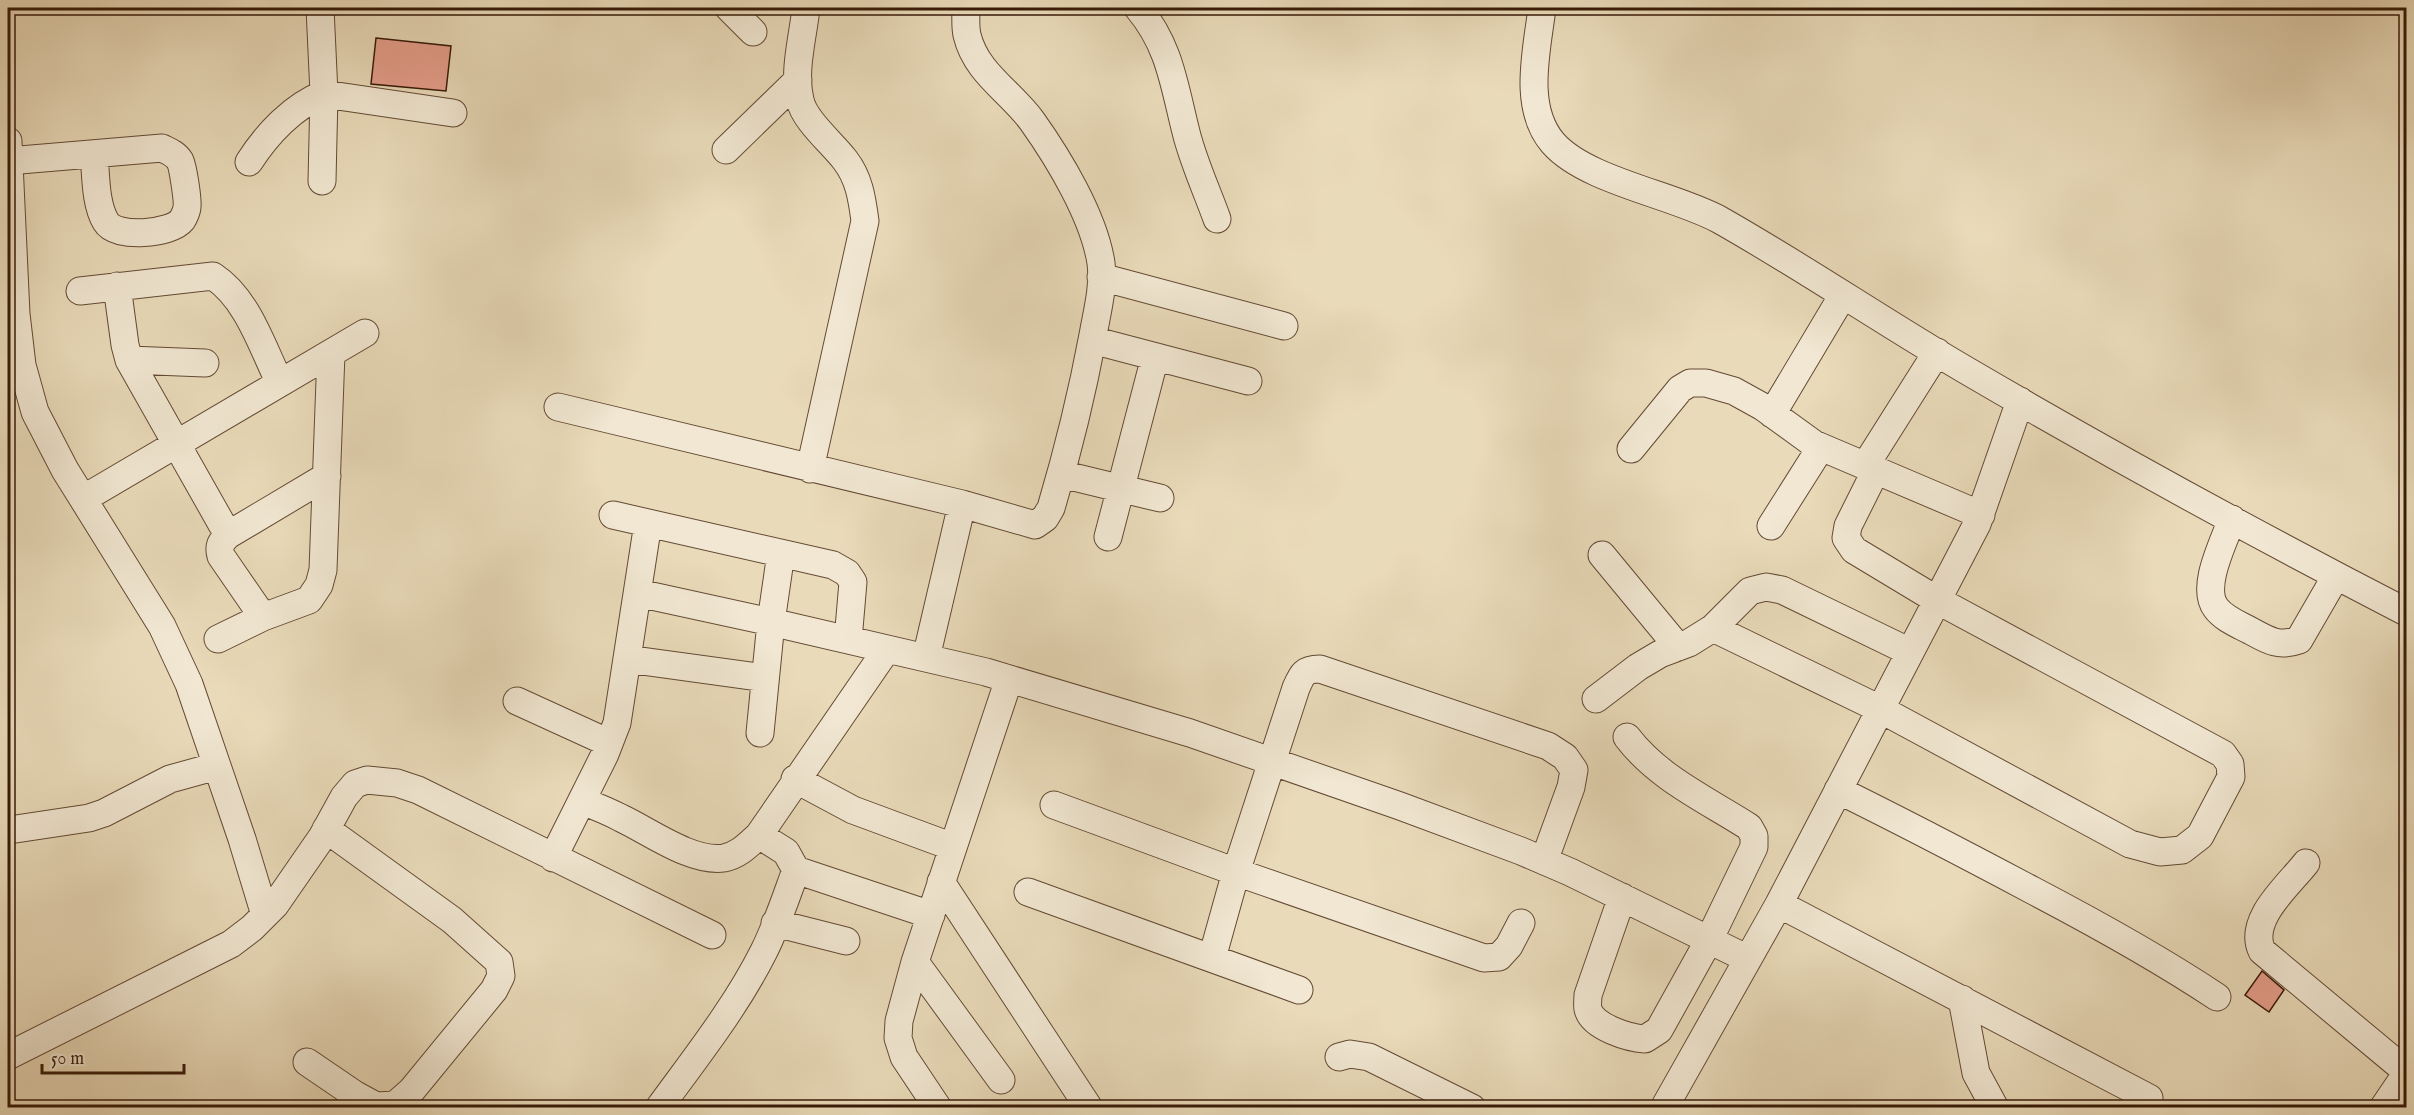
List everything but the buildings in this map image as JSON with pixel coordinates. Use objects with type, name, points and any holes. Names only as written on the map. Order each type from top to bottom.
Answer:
[{"type":"street","points":[[320,8],[324,94],[322,181]]},
{"type":"street","points":[[729,8],[753,32]]},
{"type":"street","points":[[806,8],[798,80],[800,103],[846,162],[861,190],[865,221],[810,469]]},
{"type":"street","points":[[558,407],[962,504],[1035,525],[1045,518],[1052,508],[1083,391],[1101,290],[1101,265],[1093,230],[1057,159],[1030,118],[992,79],[974,56],[966,33],[966,8]]},
{"type":"street","points":[[1138,8],[1158,34],[1170,63],[1186,134],[1217,219]]},
{"type":"street","points":[[1542,8],[1534,70],[1537,114],[1552,142],[1572,159],[1604,175],[1718,218],[2020,400],[2232,519],[2406,612]]},
{"type":"street","points":[[726,150],[798,80]]},
{"type":"street","points":[[249,162],[258,147],[294,111],[306,101],[324,94],[453,113]]},
{"type":"street","points":[[94,154],[8,151],[16,314],[22,365],[35,412],[65,470],[162,626],[189,684],[265,915]]},
{"type":"street","points":[[80,291],[213,276],[227,285],[239,300],[280,383]]},
{"type":"street","points":[[1101,277],[1284,326]]},
{"type":"street","points":[[117,286],[129,360],[175,445],[228,535]]},
{"type":"street","points":[[1772,414],[1843,295]]},
{"type":"street","points":[[83,499],[365,333]]},
{"type":"street","points":[[1092,340],[1248,381]]},
{"type":"street","points":[[1713,628],[1880,709],[2130,844],[2160,852],[2182,850],[2200,836],[2231,777],[2230,764],[2223,754],[1937,600],[1854,550],[1846,538],[1848,526],[1871,468],[1937,352]]},
{"type":"street","points":[[218,639],[263,617],[309,600],[319,585],[323,570],[331,353]]},
{"type":"street","points":[[1108,537],[1155,357]]},
{"type":"street","points":[[129,360],[205,363]]},
{"type":"street","points":[[1631,449],[1680,389],[1690,383],[1706,383],[1734,391],[1772,414],[1814,444],[1981,515]]},
{"type":"street","points":[[1664,1107],[1779,904],[1981,515],[2020,400]]},
{"type":"street","points":[[1771,525],[1821,447]]},
{"type":"street","points":[[1061,474],[1160,498]]},
{"type":"street","points":[[263,617],[221,556],[219,549],[221,542],[228,535],[327,476]]},
{"type":"street","points":[[926,658],[962,504]]},
{"type":"street","points":[[613,514],[833,565],[847,573],[853,582],[848,640]]},
{"type":"street","points":[[2232,519],[2209,589],[2215,607],[2225,616],[2274,644],[2287,644],[2298,640],[2336,576]]},
{"type":"street","points":[[554,858],[617,723],[648,523]]},
{"type":"street","points":[[760,734],[771,622],[781,553]]},
{"type":"street","points":[[1602,555],[1678,647]]},
{"type":"street","points":[[1596,699],[1638,667],[1713,628],[1750,591],[1766,587],[1782,590],[1910,652]]},
{"type":"street","points":[[638,593],[1009,679],[1190,733],[1400,806],[1544,861],[1748,959]]},
{"type":"street","points":[[582,801],[693,854],[710,859],[726,858],[742,851],[759,835],[795,779],[887,649]]},
{"type":"street","points":[[627,659],[765,678]]},
{"type":"street","points":[[1212,958],[1236,873],[1296,688],[1302,673],[1308,669],[1320,669],[1548,746],[1565,757],[1574,770],[1571,787],[1544,861]]},
{"type":"street","points":[[938,1107],[904,1057],[898,1038],[899,1021],[915,962],[1009,679]]},
{"type":"street","points":[[517,700],[609,743]]},
{"type":"street","points":[[1622,897],[1588,995],[1588,1010],[1596,1022],[1630,1038],[1645,1039],[1659,1030],[1709,940],[1754,847],[1754,836],[1749,827],[1660,771],[1638,752],[1627,737]]},
{"type":"street","points":[[9,830],[89,818],[104,813],[170,779],[217,766]]},
{"type":"street","points":[[795,779],[853,810],[952,847]]},
{"type":"street","points":[[8,1056],[231,944],[275,905],[326,829],[344,797],[355,784],[367,780],[397,783],[442,801],[712,935]]},
{"type":"street","points":[[1838,790],[2127,940],[2217,997]]},
{"type":"street","points":[[1054,805],[1236,873],[1484,958],[1499,957],[1509,946],[1521,923]]},
{"type":"street","points":[[307,1062],[354,1095],[375,1106],[395,1105],[412,1090],[494,990],[501,976],[499,962],[452,920],[326,829]]},
{"type":"street","points":[[759,835],[786,852],[796,870],[931,915]]},
{"type":"street","points":[[2306,863],[2268,910],[2258,928],[2256,940],[2262,951],[2406,1073],[2383,1107]]},
{"type":"street","points":[[659,1107],[721,1023],[764,950],[796,870]]},
{"type":"street","points":[[941,882],[1089,1107]]},
{"type":"street","points":[[1028,892],[1299,990]]},
{"type":"street","points":[[1779,904],[2149,1098]]},
{"type":"street","points":[[775,923],[846,941]]},
{"type":"street","points":[[915,962],[1001,1080]]},
{"type":"street","points":[[1962,999],[1976,1073],[1995,1107]]},
{"type":"street","points":[[1339,1057],[1350,1054],[1369,1057],[1470,1107]]}]
